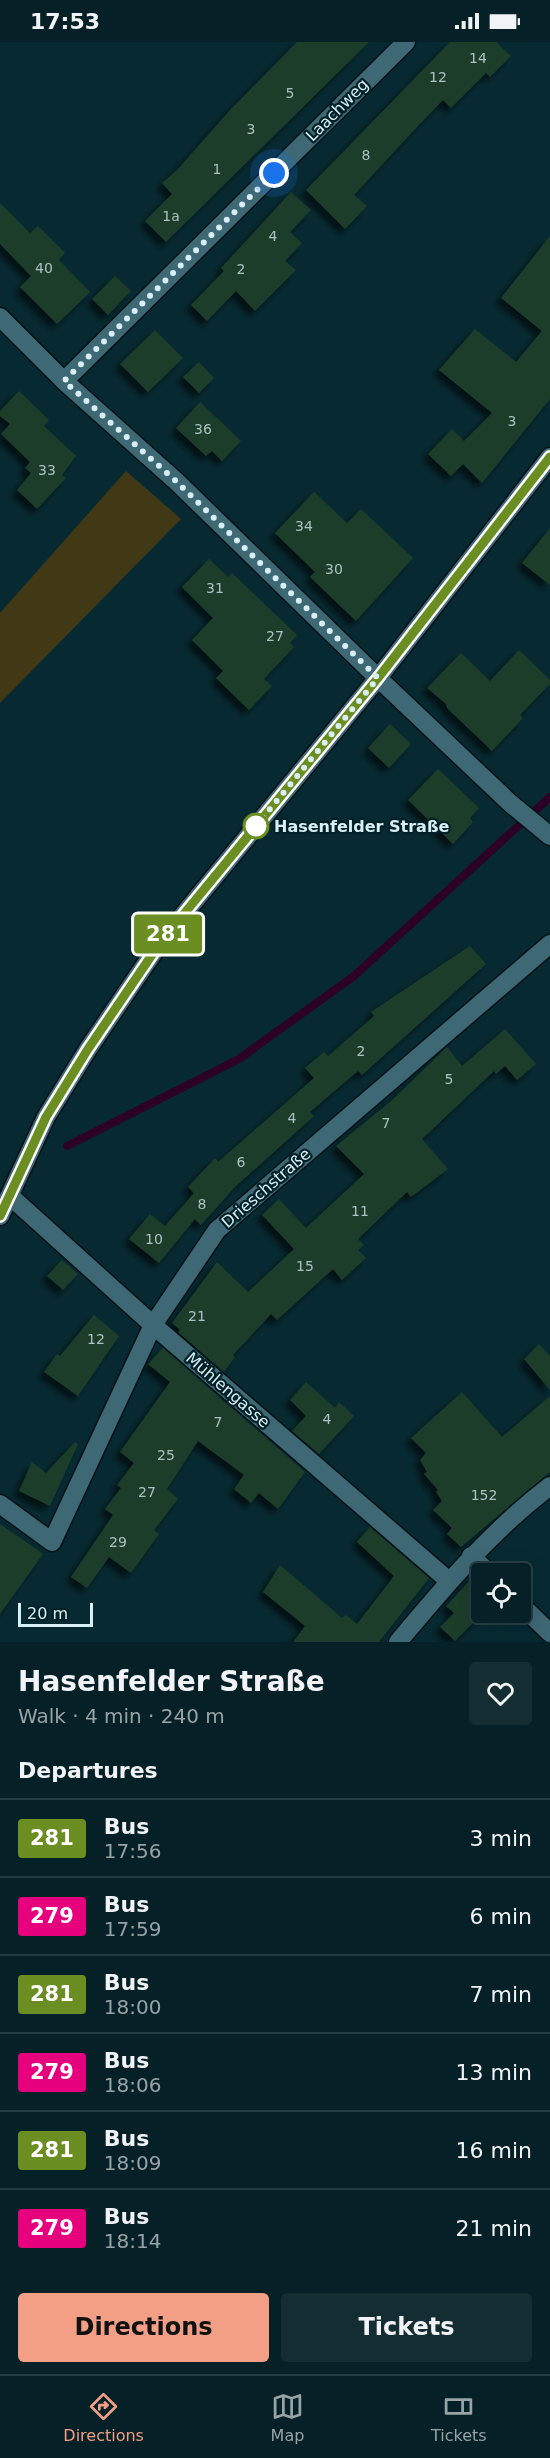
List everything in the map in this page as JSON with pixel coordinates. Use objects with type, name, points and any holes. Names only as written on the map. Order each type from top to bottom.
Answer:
[{"type":"street","name":"Laachweg","points":[[64,381],[406,42]]},
{"type":"street","points":[[0,317],[64,381],[177,482],[510,803],[548,835]]},
{"type":"street","points":[[0,1216],[46,1117],[88,1049],[160,943],[378,678],[550,457]]},
{"type":"street","name":"Drieschstraße","points":[[0,1504],[52,1542],[153,1325],[218,1230],[550,944]]},
{"type":"street","name":"Mühlengasse","points":[[10,1196],[153,1325],[449,1581]]},
{"type":"street","points":[[398,1642],[471,1556],[513,1514],[550,1486]]},
{"type":"street","points":[[471,1556],[478,1563]]},
{"type":"street","points":[[531,1615],[550,1633]]},
{"type":"shaded area","points":[[126,471],[181,519],[0,703],[0,613]]},
{"type":"building","points":[[297,42],[369,42],[166,242],[145,221],[172,194],[162,183],[178,169],[230,110]]},
{"type":"building","points":[[450,42],[496,42],[511,56],[490,77],[486,73],[451,108],[443,100],[416,128],[354,195],[367,206],[345,229],[306,190]]},
{"type":"building","points":[[291,192],[311,210],[290,232],[302,243],[285,261],[296,270],[255,311],[236,291],[207,321],[191,305],[224,271],[221,268]]},
{"type":"building","points":[[0,203],[30,233],[38,226],[65,253],[59,260],[90,292],[57,324],[20,287],[31,276],[0,244]]},
{"type":"building","points":[[550,236],[550,399],[482,483],[463,464],[451,476],[428,454],[452,429],[464,441],[492,413],[439,370],[475,329],[516,362],[542,331],[501,298]]},
{"type":"building","points":[[115,276],[131,291],[108,315],[92,299]]},
{"type":"building","points":[[155,330],[183,358],[148,392],[120,364]]},
{"type":"building","points":[[199,362],[214,378],[199,393],[183,377]]},
{"type":"building","points":[[19,391],[49,420],[44,426],[76,456],[62,475],[66,478],[37,509],[17,490],[31,473],[25,468],[30,462],[1,434],[10,424],[0,416],[0,411]]},
{"type":"building","points":[[200,402],[241,441],[222,461],[212,451],[206,456],[176,428]]},
{"type":"building","points":[[314,492],[347,523],[361,509],[413,558],[356,621],[310,577],[315,572],[275,533]]},
{"type":"building","points":[[550,528],[550,585],[522,563]]},
{"type":"building","points":[[209,559],[228,577],[232,573],[297,635],[290,643],[294,647],[264,679],[272,686],[249,710],[216,678],[223,671],[192,640],[213,618],[182,587]]},
{"type":"building","points":[[519,650],[550,680],[550,684],[520,715],[523,718],[492,751],[427,688],[461,653],[490,681]]},
{"type":"building","points":[[390,724],[411,744],[389,768],[368,748]]},
{"type":"building","points":[[438,769],[479,808],[470,818],[473,822],[453,844],[408,800]]},
{"type":"building","points":[[470,946],[486,964],[362,1075],[358,1071],[310,1112],[314,1116],[235,1187],[201,1225],[195,1219],[159,1263],[129,1239],[150,1214],[165,1226],[194,1193],[188,1187],[215,1158],[218,1162],[314,1078],[305,1068],[324,1052],[328,1056],[374,1016],[371,1012]]},
{"type":"building","points":[[505,1029],[536,1064],[517,1080],[505,1066],[496,1074],[494,1071],[422,1139],[448,1169],[411,1197],[407,1192],[358,1239],[364,1245],[358,1250],[366,1258],[342,1280],[333,1269],[277,1320],[271,1314],[233,1355],[235,1357],[224,1372],[178,1332],[180,1330],[172,1323],[217,1262],[248,1292],[294,1249],[262,1215],[279,1199],[306,1228],[364,1174],[336,1146],[391,1101],[447,1047],[462,1066]]},
{"type":"building","points":[[62,1260],[78,1274],[63,1290],[47,1276]]},
{"type":"building","points":[[94,1315],[119,1336],[78,1396],[44,1372],[57,1354],[60,1356]]},
{"type":"building","points":[[539,1344],[550,1356],[550,1390],[524,1359]]},
{"type":"building","points":[[163,1348],[305,1472],[278,1509],[259,1493],[251,1503],[234,1489],[244,1475],[198,1441],[167,1489],[178,1499],[154,1530],[159,1534],[131,1573],[109,1557],[87,1588],[71,1577],[113,1515],[105,1509],[121,1488],[117,1485],[134,1463],[120,1452],[170,1382],[148,1364]]},
{"type":"building","points":[[306,1382],[335,1408],[339,1402],[354,1416],[319,1454],[292,1431],[306,1416],[290,1400]]},
{"type":"building","points":[[462,1392],[502,1437],[550,1396],[550,1472],[461,1547],[447,1534],[452,1528],[433,1510],[442,1501],[436,1492],[438,1490],[424,1474],[427,1472],[420,1460],[426,1453],[411,1438]]},
{"type":"building","points":[[75,1442],[78,1444],[50,1506],[19,1491],[32,1462],[46,1473]]},
{"type":"building","points":[[0,1524],[43,1554],[0,1614]]},
{"type":"building","points":[[370,1527],[429,1578],[379,1642],[293,1642],[305,1626],[263,1592],[280,1565],[342,1618],[346,1615],[357,1624],[394,1576],[357,1542]]},
{"type":"building","points":[[471,1579],[471,1623],[473,1623],[455,1641],[440,1627],[454,1613],[446,1606]]},
{"type":"waterway","points":[[67,1146],[239,1059],[354,976],[550,797]]},
{"type":"bus line","name":"281","points":[[0,1216],[46,1117],[88,1049],[160,943],[378,678],[550,457]]},
{"type":"place","name":"Hasenfelder Straße","points":[[256,826]]},
{"type":"route","points":[[256,826],[378,678],[177,482],[64,381],[274,173]]}]
